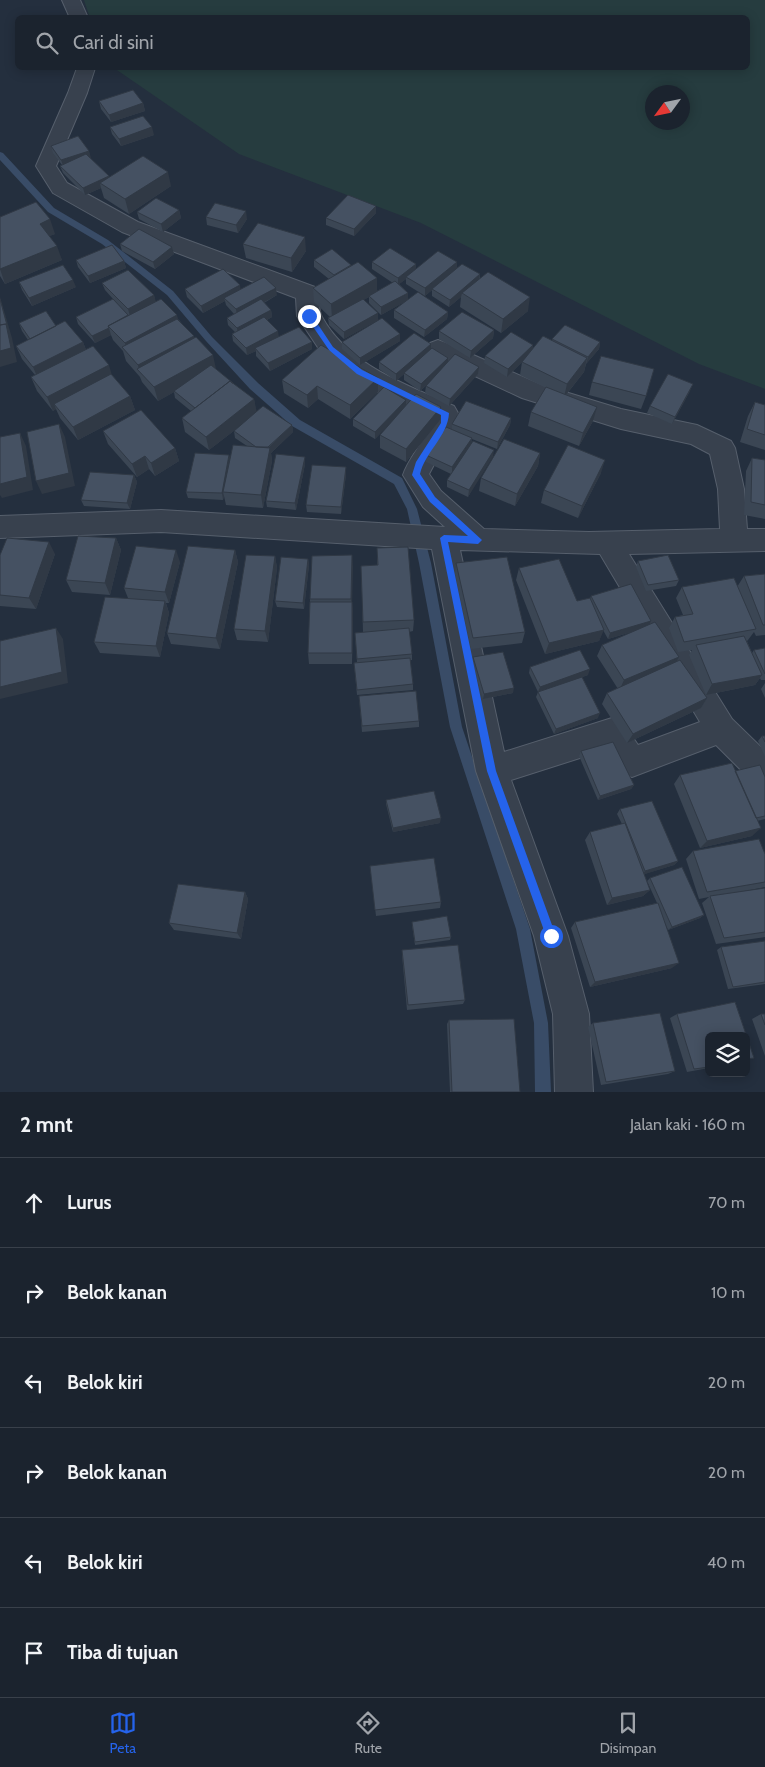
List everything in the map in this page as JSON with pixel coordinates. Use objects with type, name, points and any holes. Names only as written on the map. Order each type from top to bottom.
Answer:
[{"type":"street","points":[[71,0],[78,15]]},
{"type":"street","points":[[86,70],[82,84],[56,137],[46,166],[60,188],[130,226],[307,293],[309,316],[331,349],[359,372],[445,413],[445,423],[418,464],[416,475],[432,499],[478,540]]},
{"type":"street","points":[[438,350],[493,375],[566,402],[621,419],[697,435],[722,448],[730,489],[734,539]]},
{"type":"street","points":[[0,528],[161,520],[478,540],[608,543],[690,542],[734,539],[765,540]]},
{"type":"street","points":[[444,538],[492,771],[551,936],[571,1014],[574,1092]]},
{"type":"street","points":[[608,543],[721,729],[765,772]]},
{"type":"street","points":[[492,771],[612,733],[632,762],[721,729]]},
{"type":"green space","points":[[84,0],[765,0],[765,389],[699,364],[421,223],[239,154],[117,70],[750,70],[750,15],[89,15]]},
{"type":"building","points":[[133,90],[143,103],[109,115],[99,101]]},
{"type":"building","points":[[143,116],[152,127],[119,139],[110,127]]},
{"type":"building","points":[[78,136],[89,151],[61,160],[51,146]]},
{"type":"building","points":[[86,154],[109,176],[83,188],[60,166]]},
{"type":"building","points":[[143,156],[168,172],[125,199],[100,183]]},
{"type":"building","points":[[348,195],[376,206],[354,229],[326,218]]},
{"type":"building","points":[[156,198],[179,210],[161,224],[137,212]]},
{"type":"building","points":[[36,202],[50,219],[40,224],[57,246],[0,269],[0,217]]},
{"type":"building","points":[[215,203],[246,211],[236,225],[206,217]]},
{"type":"building","points":[[258,223],[305,237],[291,258],[243,244]]},
{"type":"building","points":[[139,229],[172,247],[153,262],[120,244]]},
{"type":"building","points":[[112,245],[124,261],[88,276],[76,260]]},
{"type":"building","points":[[390,248],[416,264],[398,278],[372,262]]},
{"type":"building","points":[[332,249],[351,265],[334,275],[314,260]]},
{"type":"building","points":[[438,251],[457,262],[425,288],[406,277]]},
{"type":"building","points":[[358,262],[377,278],[331,304],[313,288]]},
{"type":"building","points":[[462,264],[480,274],[450,300],[432,289]]},
{"type":"building","points":[[63,265],[73,280],[29,298],[19,282]]},
{"type":"building","points":[[223,269],[240,285],[201,306],[185,289]]},
{"type":"building","points":[[128,270],[154,295],[128,309],[102,283]]},
{"type":"building","points":[[488,272],[530,297],[503,319],[462,293]]},
{"type":"building","points":[[264,277],[276,288],[236,309],[224,298]]},
{"type":"building","points":[[395,281],[408,293],[381,307],[369,296]]},
{"type":"building","points":[[418,292],[448,312],[425,330],[394,310]]},
{"type":"building","points":[[0,299],[8,329],[6,324],[0,325]]},
{"type":"building","points":[[113,299],[128,315],[108,326],[109,328],[92,336],[76,317]]},
{"type":"building","points":[[161,299],[177,315],[125,343],[108,326]]},
{"type":"building","points":[[261,299],[271,310],[237,328],[227,318]]},
{"type":"building","points":[[363,299],[378,313],[344,332],[328,318]]},
{"type":"building","points":[[46,311],[56,326],[30,339],[19,323]]},
{"type":"building","points":[[462,312],[494,330],[471,351],[439,331]]},
{"type":"building","points":[[264,317],[278,331],[246,348],[232,334]]},
{"type":"building","points":[[382,318],[400,334],[360,358],[342,342]]},
{"type":"building","points":[[177,319],[194,336],[138,365],[122,347]]},
{"type":"building","points":[[65,321],[83,342],[33,367],[16,346]]},
{"type":"building","points":[[6,324],[11,348],[0,351],[0,325]]},
{"type":"building","points":[[565,325],[600,342],[588,357],[552,339]]},
{"type":"building","points":[[299,327],[312,342],[268,363],[255,348]]},
{"type":"building","points":[[511,332],[533,345],[508,369],[485,356]]},
{"type":"building","points":[[414,333],[431,344],[396,374],[379,362]]},
{"type":"building","points":[[543,336],[587,358],[567,384],[522,362]]},
{"type":"building","points":[[196,337],[213,355],[154,387],[137,369]]},
{"type":"building","points":[[321,345],[378,378],[350,405],[317,386],[307,395],[282,380]]},
{"type":"building","points":[[93,346],[109,365],[47,397],[31,377]]},
{"type":"building","points":[[432,348],[448,358],[421,384],[404,373]]},
{"type":"building","points":[[455,354],[479,367],[450,399],[426,386]]},
{"type":"building","points":[[601,356],[654,369],[646,396],[592,382]]},
{"type":"building","points":[[211,365],[233,383],[230,381],[195,408],[174,391]]},
{"type":"building","points":[[111,374],[130,396],[73,427],[54,404]]},
{"type":"building","points":[[668,374],[693,384],[675,417],[650,406]]},
{"type":"building","points":[[230,381],[254,399],[206,437],[182,418]]},
{"type":"building","points":[[384,387],[406,400],[375,432],[353,419]]},
{"type":"building","points":[[546,387],[597,407],[583,433],[531,412]]},
{"type":"building","points":[[416,394],[441,407],[406,449],[380,435]]},
{"type":"building","points":[[466,401],[511,418],[498,442],[452,424]]},
{"type":"building","points":[[755,402],[765,405],[765,435],[747,429]]},
{"type":"building","points":[[263,406],[292,425],[268,447],[256,447],[234,431]]},
{"type":"building","points":[[141,410],[175,448],[151,463],[145,456],[132,464],[103,431]]},
{"type":"building","points":[[59,424],[69,473],[36,481],[27,432]]},
{"type":"building","points":[[446,427],[472,438],[452,467],[426,455]]},
{"type":"building","points":[[20,433],[27,477],[0,484],[0,437]]},
{"type":"building","points":[[504,439],[540,453],[517,494],[481,478]]},
{"type":"building","points":[[473,441],[494,450],[469,490],[447,480]]},
{"type":"building","points":[[233,445],[270,448],[261,495],[223,492]]},
{"type":"building","points":[[568,445],[605,460],[582,506],[544,490]]},
{"type":"building","points":[[195,453],[229,455],[222,493],[186,492]]},
{"type":"building","points":[[276,454],[305,457],[295,503],[266,501]]},
{"type":"building","points":[[752,458],[765,460],[765,505],[751,502]]},
{"type":"building","points":[[312,465],[346,467],[341,507],[306,505]]},
{"type":"building","points":[[90,472],[134,475],[127,503],[81,500]]},
{"type":"building","points":[[78,536],[116,538],[105,583],[66,580]]},
{"type":"building","points":[[7,538],[49,542],[29,598],[0,595],[0,555]]},
{"type":"building","points":[[136,546],[176,550],[165,592],[124,588]]},
{"type":"building","points":[[188,546],[235,550],[216,638],[167,633]]},
{"type":"building","points":[[408,547],[414,620],[363,622],[361,566],[378,565],[377,548]]},
{"type":"building","points":[[246,555],[275,556],[265,631],[234,629]]},
{"type":"building","points":[[352,555],[351,599],[310,599],[312,556]]},
{"type":"building","points":[[668,555],[679,580],[648,585],[638,561]]},
{"type":"building","points":[[281,557],[308,559],[303,603],[275,601]]},
{"type":"building","points":[[507,557],[525,632],[473,638],[456,563]]},
{"type":"building","points":[[559,559],[577,601],[590,598],[604,630],[549,643],[519,568]]},
{"type":"building","points":[[765,574],[765,625],[763,625],[744,576]]},
{"type":"building","points":[[734,578],[756,629],[684,642],[675,617],[693,614],[682,587]]},
{"type":"building","points":[[631,584],[651,621],[610,633],[591,596]]},
{"type":"building","points":[[105,597],[165,601],[156,646],[94,642]]},
{"type":"building","points":[[310,602],[352,602],[352,653],[308,653]]},
{"type":"building","points":[[655,622],[679,657],[624,680],[602,645]]},
{"type":"building","points":[[56,628],[62,672],[0,687],[0,641]]},
{"type":"building","points":[[409,628],[412,654],[357,659],[355,633]]},
{"type":"building","points":[[744,636],[762,675],[712,684],[696,645]]},
{"type":"building","points":[[765,648],[765,674],[754,650]]},
{"type":"building","points":[[580,650],[590,669],[540,687],[530,667]]},
{"type":"building","points":[[503,652],[514,688],[484,694],[473,657]]},
{"type":"building","points":[[410,658],[413,684],[357,690],[354,663]]},
{"type":"building","points":[[680,660],[707,698],[633,734],[607,693]]},
{"type":"building","points":[[582,677],[600,713],[556,729],[538,692]]},
{"type":"building","points":[[416,691],[419,721],[362,726],[359,696]]},
{"type":"building","points":[[613,742],[634,785],[600,796],[581,751]]},
{"type":"building","points":[[732,763],[761,828],[707,841],[680,775]]},
{"type":"building","points":[[760,765],[765,777],[765,816],[756,818],[735,771]]},
{"type":"building","points":[[434,791],[441,818],[393,828],[386,800]]},
{"type":"building","points":[[652,801],[678,861],[645,871],[620,809]]},
{"type":"building","points":[[625,823],[650,890],[612,898],[590,832]]},
{"type":"building","points":[[759,839],[765,854],[765,882],[707,892],[693,851]]},
{"type":"building","points":[[434,858],[441,902],[375,910],[370,866]]},
{"type":"building","points":[[682,867],[704,915],[672,927],[650,878]]},
{"type":"building","points":[[178,884],[245,892],[237,933],[169,923]]},
{"type":"building","points":[[765,888],[765,932],[724,938],[710,896]]},
{"type":"building","points":[[658,903],[679,963],[595,982],[575,922]]},
{"type":"building","points":[[447,916],[451,937],[415,942],[412,922]]},
{"type":"building","points":[[765,941],[765,982],[733,987],[721,947]]},
{"type":"building","points":[[458,945],[465,1000],[408,1005],[402,950]]},
{"type":"building","points":[[735,1002],[745,1032],[705,1032],[705,1068],[694,1069],[677,1014]]},
{"type":"building","points":[[660,1013],[675,1071],[606,1082],[593,1023]]},
{"type":"building","points":[[761,1014],[765,1014],[765,1025]]},
{"type":"building","points":[[514,1019],[520,1092],[452,1092],[449,1020]]},
{"type":"building","points":[[750,1046],[754,1058],[750,1058]]},
{"type":"waterway","points":[[0,155],[51,210],[105,242],[170,293],[209,339],[254,386],[296,423],[398,481],[412,509],[425,563],[456,727],[523,929],[541,1023],[543,1092]]},
{"type":"route","points":[[309,316],[331,349],[359,372],[445,413],[445,423],[418,464],[416,475],[432,499],[478,540],[444,538],[492,771],[551,936]]}]
